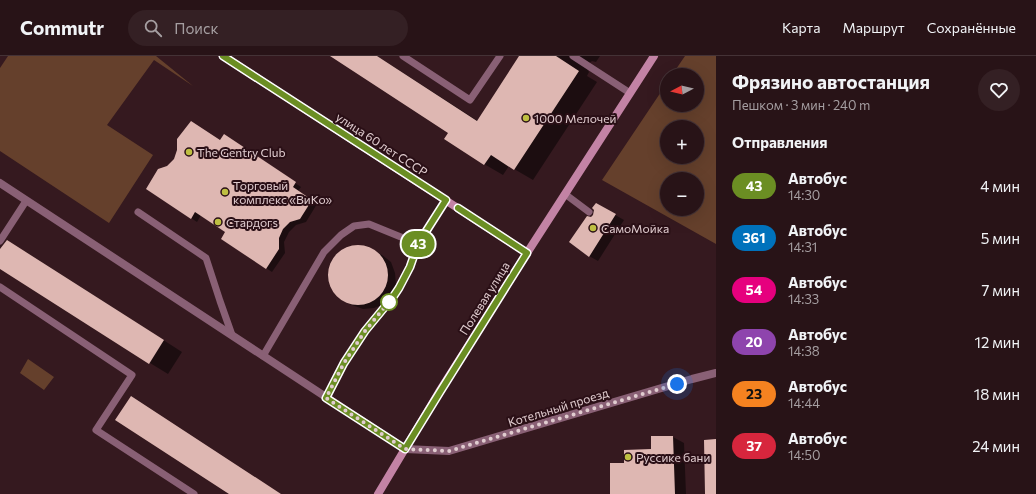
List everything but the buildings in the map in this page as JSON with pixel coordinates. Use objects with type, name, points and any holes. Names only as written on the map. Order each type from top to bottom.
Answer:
[{"type":"street","name":"улица 60 лет СССР","points":[[223,56],[527,253]]},
{"type":"street","name":"Полевая улица","points":[[378,494],[527,253],[654,56]]},
{"type":"street","points":[[0,183],[405,449]]},
{"type":"street","name":"Котельный проезд","points":[[405,449],[449,451],[716,373]]},
{"type":"lane","points":[[403,56],[470,100],[500,56]]},
{"type":"lane","points":[[573,56],[630,93]]},
{"type":"lane","points":[[565,194],[589,212]]},
{"type":"lane","points":[[326,398],[344,363],[365,331],[399,288],[410,267],[418,244],[446,200]]},
{"type":"lane","points":[[0,241],[26,201]]},
{"type":"lane","points":[[138,212],[206,258],[232,335]]},
{"type":"lane","points":[[263,356],[324,252],[341,235],[354,226],[369,224],[418,244]]},
{"type":"lane","points":[[0,287],[132,374],[96,430],[194,494]]},
{"type":"shaded area","points":[[8,56],[156,56],[193,86],[154,60],[107,125],[153,155],[109,223],[0,151],[0,68]]},
{"type":"shaded area","points":[[685,56],[716,56],[716,244],[666,216],[704,216],[704,172],[660,172],[660,213],[602,180],[660,93],[660,112],[704,112],[704,68],[677,68]]},
{"type":"shaded area","points":[[28,359],[54,377],[44,390],[20,373]]},
{"type":"bus line","name":"43","points":[[223,56],[446,200],[418,244],[410,267],[399,288],[365,331],[344,363],[326,398],[405,449],[527,253],[458,208]]},
{"type":"place","name":"1000 Мелочей","points":[[526,118]]},
{"type":"place","name":"The Gentry Club","points":[[189,152]]},
{"type":"place","name":"Торговый комплекс «ВиКо»","points":[[225,192]]},
{"type":"place","name":"Стардогs","points":[[218,222]]},
{"type":"place","name":"СамоМойка","points":[[593,228]]},
{"type":"place","name":"Руссике бани","points":[[628,457]]},
{"type":"route","points":[[389,302],[393,297],[365,331],[344,363],[326,398],[405,449],[449,451],[677,384]]}]
